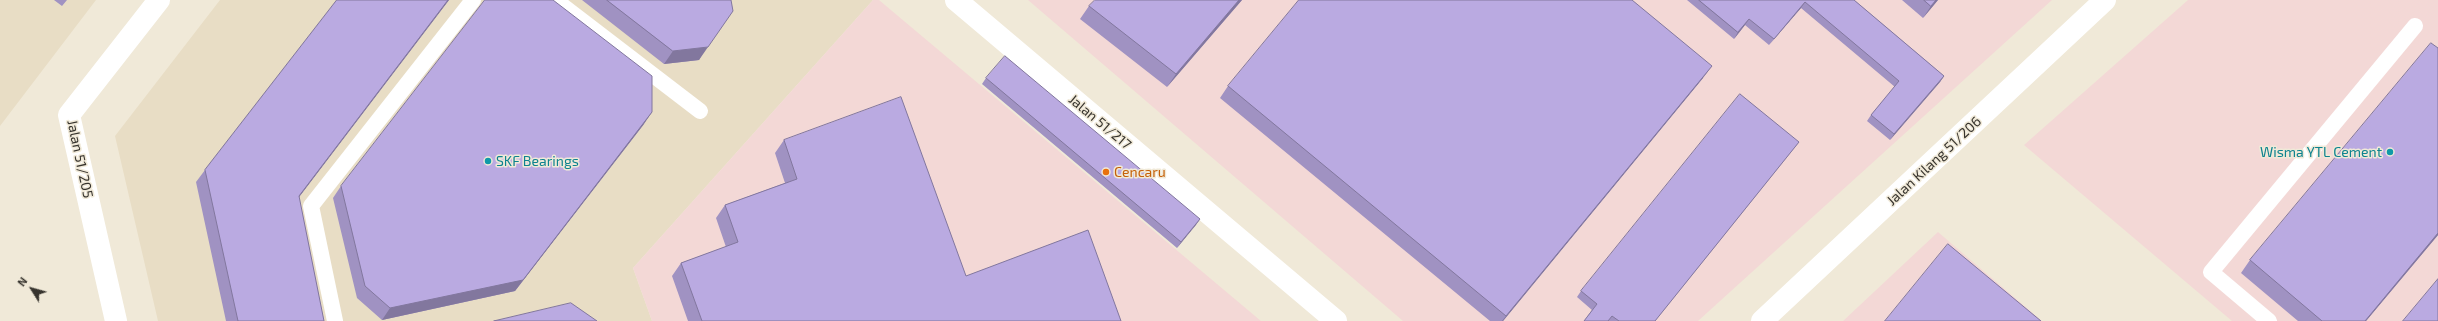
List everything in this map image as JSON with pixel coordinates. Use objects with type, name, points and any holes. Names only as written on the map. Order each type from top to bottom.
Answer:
[{"type":"street","name":"Jalan 51/205","points":[[116,321],[69,115],[159,0]]},
{"type":"street","name":"Jalan 51/217","points":[[956,0],[1336,321]]},
{"type":"street","name":"Jalan Kilang 51/206","points":[[1762,321],[2105,0]]},
{"type":"lane","points":[[335,321],[311,206],[473,0]]},
{"type":"lane","points":[[555,0],[700,111]]},
{"type":"lane","points":[[2269,321],[2211,272],[2415,26]]},
{"type":"shaded area","points":[[0,0],[96,0],[0,126]]},
{"type":"shaded area","points":[[220,0],[873,0],[633,268],[652,321],[158,321],[115,136]]},
{"type":"shaded area","points":[[873,0],[879,0],[1261,321],[652,321],[633,268]]},
{"type":"shaded area","points":[[1028,0],[2052,0],[1698,321],[1403,321]]},
{"type":"shaded area","points":[[2188,0],[2438,0],[2438,321],[2232,321],[2024,145]]},
{"type":"shaded area","points":[[1938,232],[2042,321],[1843,321]]},
{"type":"building","points":[[337,0],[448,0],[299,196],[324,321],[238,321],[205,170]]},
{"type":"building","name":"SKF Bearings","points":[[485,0],[553,0],[652,76],[652,112],[523,280],[390,308],[365,286],[341,186]]},
{"type":"building","points":[[607,0],[731,0],[733,11],[708,47],[673,51]]},
{"type":"building","points":[[1095,0],[1239,0],[1176,74],[1089,6]]},
{"type":"building","points":[[1299,0],[1632,0],[1712,66],[1506,316],[1228,86]]},
{"type":"building","points":[[1699,0],[1854,0],[1944,76],[1894,134],[1871,115],[1899,81],[1805,2],[1774,39],[1749,19],[1738,32]]},
{"type":"building","points":[[1924,0],[1936,0],[1931,6]]},
{"type":"building","name":"Wisma YTL Cement","points":[[2431,43],[2438,48],[2438,233],[2365,321],[2322,321],[2250,260]]},
{"type":"building","points":[[1005,56],[1200,219],[1181,242],[986,78]]},
{"type":"building","points":[[1740,94],[1799,142],[1655,321],[1619,321],[1612,316],[1608,321],[1584,321],[1597,304],[1581,291]]},
{"type":"building","points":[[901,97],[966,276],[1088,230],[1121,321],[702,321],[681,263],[738,242],[725,205],[797,179],[784,140]]},
{"type":"building","points":[[1948,244],[2041,321],[1885,321]]},
{"type":"building","points":[[2438,279],[2438,321],[2403,321]]},
{"type":"building","points":[[571,303],[597,321],[494,321]]},
{"type":"place","name":"Wisma YTL Cement","points":[[2390,152]]},
{"type":"place","name":"SKF Bearings","points":[[488,161]]},
{"type":"place","name":"Cencaru","points":[[1106,172]]}]
